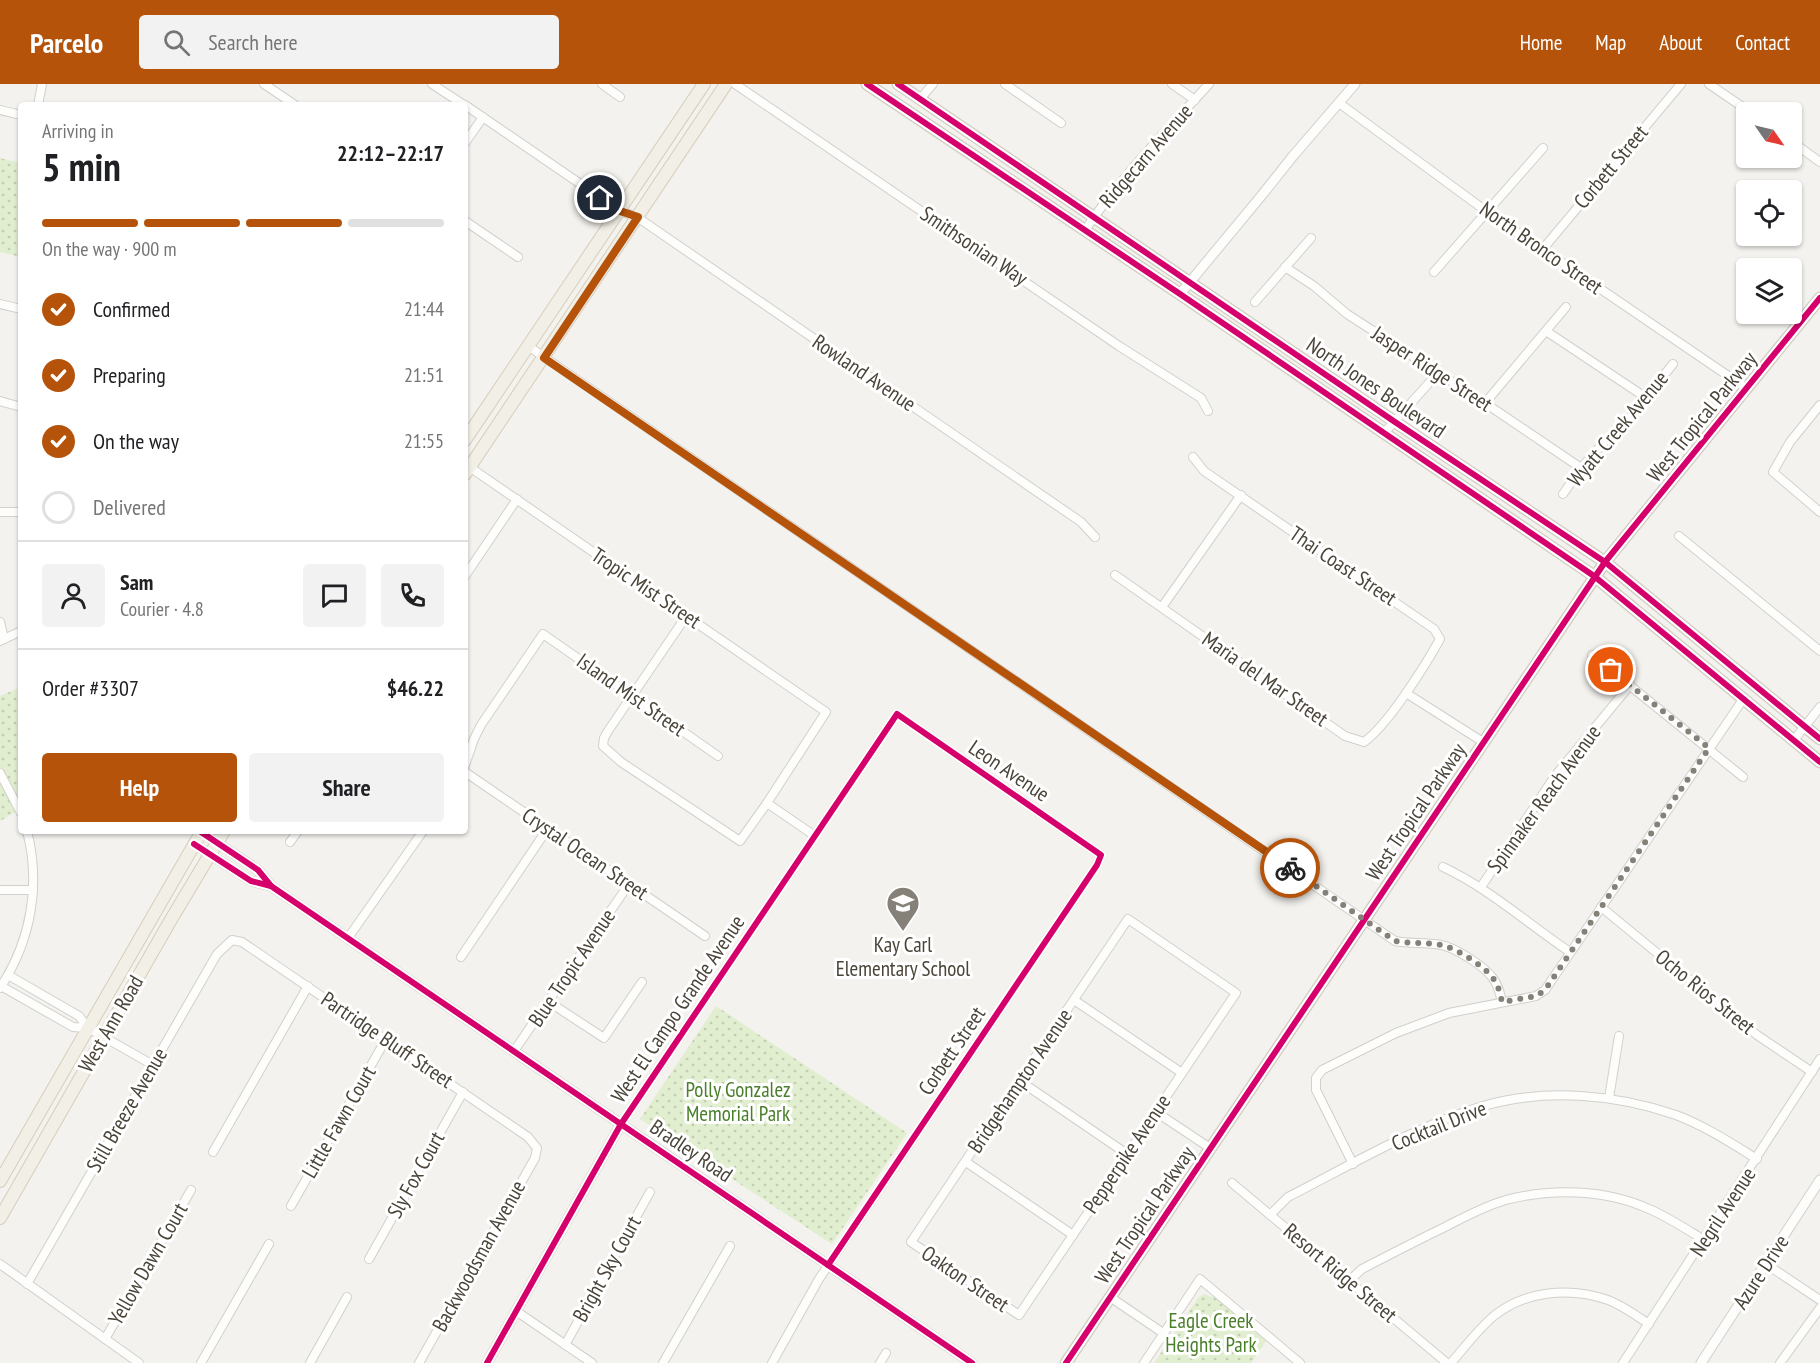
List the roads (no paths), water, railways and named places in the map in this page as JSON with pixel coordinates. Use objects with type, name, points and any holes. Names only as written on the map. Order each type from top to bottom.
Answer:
[{"type":"main road","points":[[468,465],[544,358],[704,84]]},
{"type":"main road","points":[[468,436],[528,346],[726,84]]},
{"type":"main road","name":"North Jones Boulevard","points":[[867,84],[1594,576],[1820,762]]},
{"type":"main road","name":"North Jones Boulevard","points":[[898,84],[1605,562],[1820,739]]},
{"type":"main road","name":"West Tropical Parkway","points":[[1066,1363],[1594,576],[1820,298]]},
{"type":"main road","name":"West Ann Road","points":[[0,1181],[201,834]]},
{"type":"main road","name":"West Ann Road","points":[[0,1218],[209,853],[222,834]]},
{"type":"street","points":[[39,102],[42,84]]},
{"type":"street","points":[[264,84],[291,102]]},
{"type":"street","name":"Rowland Avenue","points":[[434,84],[461,102]]},
{"type":"street","points":[[602,84],[620,97]]},
{"type":"street","name":"Smithsonian Way","points":[[735,84],[1109,339],[1201,398],[1208,411]]},
{"type":"street","points":[[920,99],[933,84]]},
{"type":"street","points":[[1005,84],[1061,123]]},
{"type":"street","points":[[1172,84],[1195,100]]},
{"type":"street","name":"Ridgecarn Avenue","points":[[1085,230],[1121,180],[1209,84]]},
{"type":"street","points":[[1180,294],[1293,156],[1356,84]]},
{"type":"street","name":"Corbett Street","points":[[1542,250],[1681,84]]},
{"type":"street","points":[[1709,84],[1736,102]]},
{"type":"street","name":"North Bronco Street","points":[[1340,103],[1486,211],[1746,388]]},
{"type":"street","name":"Rowland Avenue","points":[[468,107],[1081,522],[1095,537]]},
{"type":"street","points":[[0,110],[18,114]]},
{"type":"street","points":[[468,139],[483,117]]},
{"type":"street","points":[[1434,272],[1543,148]]},
{"type":"street","points":[[1802,149],[1820,162]]},
{"type":"street","points":[[468,223],[518,257]]},
{"type":"street","points":[[1255,302],[1311,238]]},
{"type":"street","name":"Jasper Ridge Street","points":[[1285,267],[1314,286],[1347,314],[1581,468]]},
{"type":"street","points":[[0,304],[18,308]]},
{"type":"street","points":[[1485,403],[1566,308]]},
{"type":"street","points":[[1546,331],[1645,397]]},
{"type":"street","points":[[528,346],[1395,941],[1407,944],[1443,945],[1459,952],[1491,975],[1502,1002]]},
{"type":"street","name":"Wyatt Creek Avenue","points":[[1563,494],[1581,468],[1606,440],[1619,431],[1673,364]]},
{"type":"street","points":[[1384,433],[1438,373]]},
{"type":"street","points":[[0,401],[18,405]]},
{"type":"street","points":[[1820,405],[1790,442],[1773,472],[1820,512]]},
{"type":"street","name":"Thai Coast Street","points":[[1193,457],[1204,471],[1434,629],[1440,639],[1406,693]]},
{"type":"street","name":"Tropic Mist Street","points":[[468,469],[517,499],[826,712],[767,803]]},
{"type":"street","points":[[1162,607],[1240,495]]},
{"type":"street","points":[[468,572],[517,499]]},
{"type":"street","points":[[0,512],[18,512]]},
{"type":"street","points":[[1679,536],[1820,651]]},
{"type":"street","name":"Maria del Mar Street","points":[[1115,575],[1345,736],[1364,742],[1373,736],[1406,693]]},
{"type":"street","points":[[687,615],[604,738],[603,746],[621,762],[740,841],[767,803],[814,836]]},
{"type":"street","points":[[0,622],[2,640],[18,632]]},
{"type":"street","name":"Island Mist Street","points":[[468,756],[481,725],[543,634],[718,756]]},
{"type":"street","points":[[1592,655],[1743,777]]},
{"type":"street","name":"Spinnaker Reach Avenue","points":[[1481,887],[1555,776],[1630,685]]},
{"type":"street","points":[[1406,693],[1483,742]]},
{"type":"street","points":[[1353,1164],[1316,1090],[1316,1078],[1322,1070],[1396,1033],[1449,1013],[1536,996],[1545,990],[1744,698]]},
{"type":"street","points":[[1794,740],[1820,707]]},
{"type":"street","name":"West El Campo Grande Avenue","points":[[487,1363],[621,1124],[897,714]]},
{"type":"street","name":"Leon Avenue","points":[[897,714],[1101,855]]},
{"type":"street","points":[[0,773],[18,807]]},
{"type":"street","name":"Crystal Ocean Street","points":[[468,774],[705,936]]},
{"type":"street","points":[[461,957],[548,828]]},
{"type":"street","points":[[28,834],[33,867],[30,918],[25,938],[1,987],[73,1028],[88,1028]]},
{"type":"street","name":"Bradley Road","points":[[205,834],[258,870],[271,886],[972,1363]]},
{"type":"street","points":[[290,842],[296,834]]},
{"type":"street","points":[[348,938],[421,834]]},
{"type":"street","name":"Bradley Road","points":[[194,844],[251,881],[271,886]]},
{"type":"street","name":"Corbett Street","points":[[771,1363],[828,1265],[1097,865],[1101,855]]},
{"type":"street","points":[[1443,867],[1481,887],[1531,926],[1570,952]]},
{"type":"street","name":"Blue Tropic Avenue","points":[[514,1051],[629,884]]},
{"type":"street","points":[[0,890],[33,890]]},
{"type":"street","name":"Ocho Rios Street","points":[[1601,907],[1756,1035],[1812,1072]]},
{"type":"street","name":"Pepperpike Avenue","points":[[1019,1316],[1236,993],[1128,920]]},
{"type":"street","name":"Bridgehampton Avenue","points":[[911,1242],[1128,920]]},
{"type":"street","name":"Partridge Bluff Street","points":[[232,940],[242,942],[386,1039],[528,1137],[537,1149]]},
{"type":"street","name":"Still Breeze Avenue","points":[[27,1284],[217,954],[232,940]]},
{"type":"street","points":[[8,975],[80,1016],[88,1028],[153,1065]]},
{"type":"street","points":[[549,1002],[604,1038],[642,982]]},
{"type":"street","points":[[213,1152],[308,986]]},
{"type":"street","points":[[1074,1000],[1182,1073]]},
{"type":"street","points":[[1609,1098],[1619,1036]]},
{"type":"street","name":"Little Fawn Court","points":[[291,1206],[386,1039]]},
{"type":"street","name":"Negril Avenue","points":[[1623,1363],[1820,1059]]},
{"type":"street","points":[[1020,1081],[1127,1154]]},
{"type":"street","name":"Sly Fox Court","points":[[369,1259],[463,1092]]},
{"type":"street","name":"Cocktail Drive","points":[[1270,1215],[1288,1197],[1438,1122],[1484,1106],[1527,1097],[1560,1095],[1609,1098],[1630,1102],[1677,1116],[1707,1129],[1756,1159]]},
{"type":"street","points":[[1156,1112],[1209,1148]]},
{"type":"street","name":"Backwoodsman Avenue","points":[[419,1363],[535,1158],[537,1149]]},
{"type":"street","points":[[966,1162],[1073,1235]]},
{"type":"street","name":"Azure Drive","points":[[1701,1363],[1820,1180]]},
{"type":"street","name":"Resort Ridge Street","points":[[1232,1183],[1449,1363]]},
{"type":"street","name":"Yellow Dawn Court","points":[[105,1339],[191,1190]]},
{"type":"street","name":"Bright Sky Court","points":[[565,1345],[650,1192]]},
{"type":"street","points":[[1349,1281],[1362,1269],[1481,1209],[1506,1200],[1546,1192],[1588,1193],[1618,1198],[1670,1219],[1704,1240]]},
{"type":"street","name":"Oakton Street","points":[[911,1242],[1019,1316]]},
{"type":"street","points":[[201,1363],[269,1244]]},
{"type":"street","points":[[663,1363],[730,1246]]},
{"type":"street","points":[[0,1264],[139,1363]]},
{"type":"street","points":[[1766,1264],[1820,1300]]},
{"type":"street","points":[[1144,1363],[1200,1280],[1300,1363]]},
{"type":"street","points":[[1449,1363],[1496,1314],[1527,1298],[1551,1292],[1583,1293],[1607,1299],[1649,1324]]},
{"type":"street","points":[[310,1363],[347,1297]]},
{"type":"street","points":[[1110,1297],[1164,1333]]},
{"type":"street","points":[[1780,1363],[1820,1308]]},
{"type":"street","points":[[516,1311],[592,1363]]},
{"type":"street","points":[[880,1363],[886,1353]]},
{"type":"place","name":"Kay Carl Elementary School","points":[[903,932]]},
{"type":"park label","name":"Polly Gonzalez Memorial Park","points":[[738,1102]]},
{"type":"park label","name":"Eagle Creek Heights Park","points":[[1211,1333]]}]
